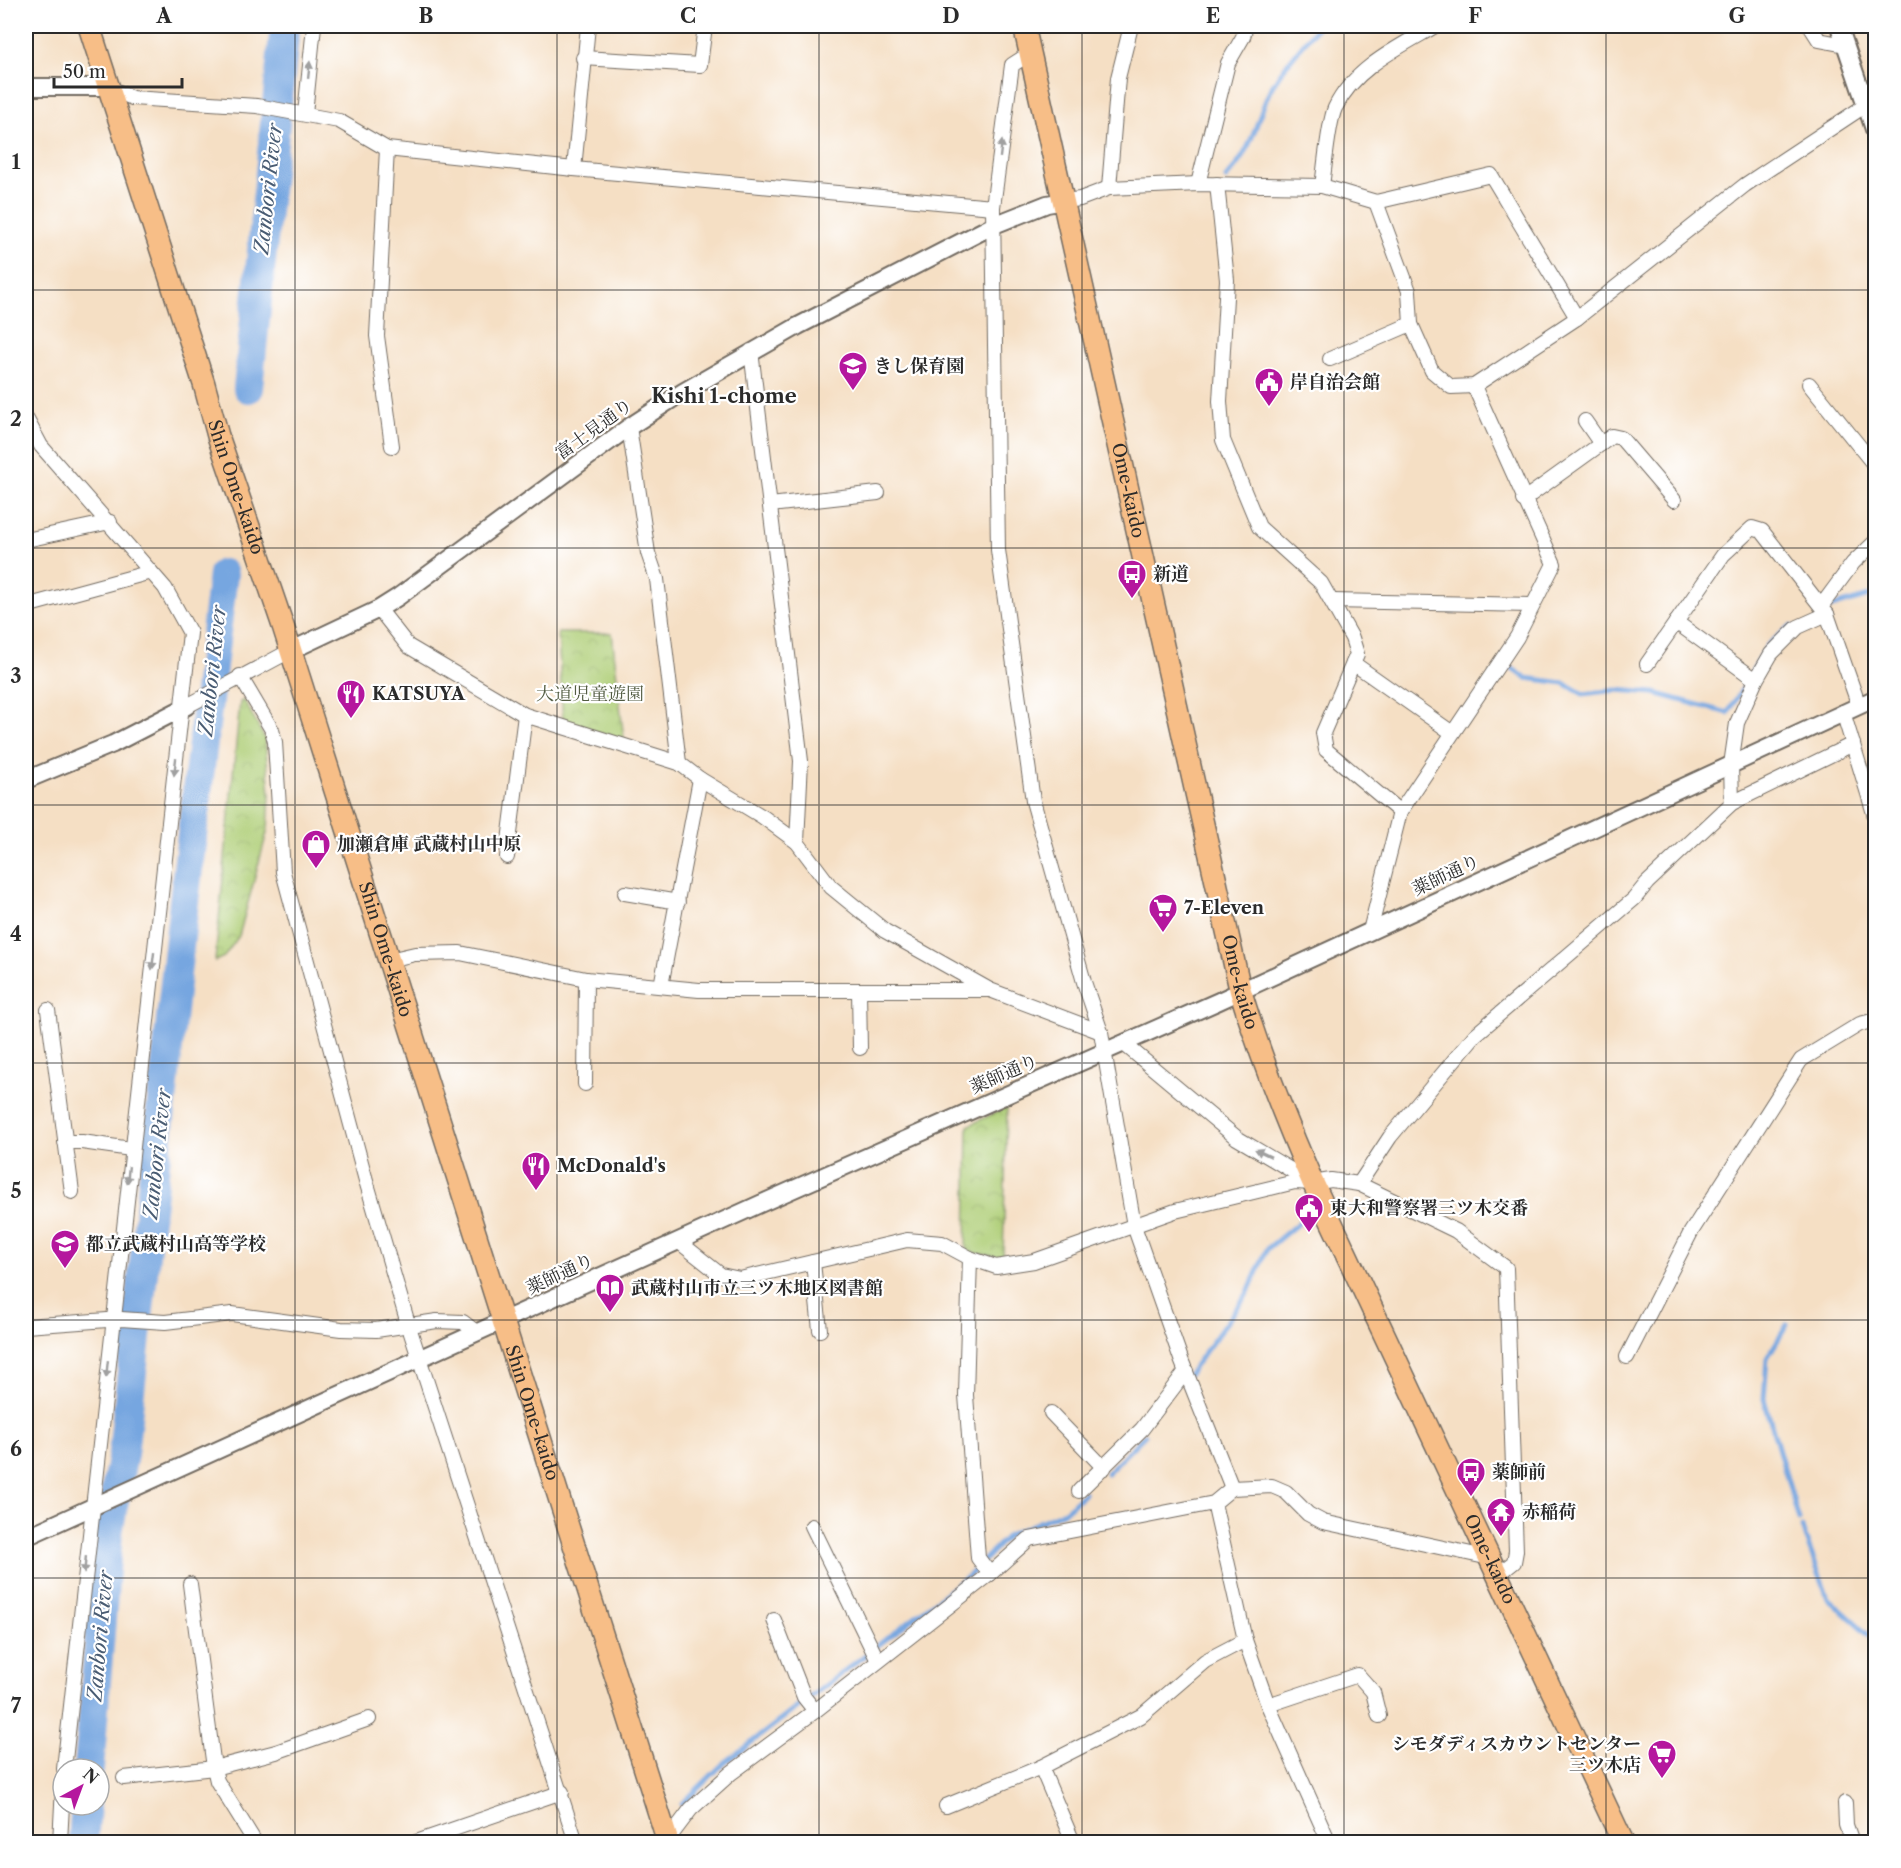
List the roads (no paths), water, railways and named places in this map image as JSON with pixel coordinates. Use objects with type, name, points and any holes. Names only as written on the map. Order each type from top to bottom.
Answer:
[{"type":"main road","name":"Shin Ome-kaido","points":[[89,26],[204,384],[218,436],[290,651],[504,1321],[667,1842]]},
{"type":"main road","name":"Ome-kaido","points":[[1024,26],[1240,989],[1274,1096],[1623,1842]]},
{"type":"street","points":[[303,114],[314,26]]},
{"type":"street","points":[[574,169],[583,58],[588,26]]},
{"type":"street","points":[[583,58],[700,65],[705,26]]},
{"type":"street","points":[[1109,188],[1118,78],[1131,26]]},
{"type":"street","points":[[1198,184],[1228,63],[1244,37],[1246,26]]},
{"type":"street","points":[[1322,186],[1334,109],[1348,88],[1381,58],[1435,26]]},
{"type":"street","points":[[1810,26],[1819,40],[1845,45]]},
{"type":"street","points":[[1839,26],[1845,45],[1868,95],[1875,135]]},
{"type":"street","points":[[1029,54],[1012,66],[993,207],[998,550],[1034,801],[1084,982],[1101,1032],[1134,1226],[1188,1376],[1232,1488]]},
{"type":"street","points":[[26,87],[108,87],[132,98],[261,107],[303,114],[339,121],[387,149],[574,169],[993,207]]},
{"type":"street","points":[[1376,202],[1409,291],[1411,324],[1432,371],[1451,387],[1474,386],[1577,318],[1745,185],[1868,95]]},
{"type":"street","points":[[387,149],[377,336],[392,446]]},
{"type":"street","points":[[1065,201],[1080,199],[1109,188],[1217,184],[1322,186],[1376,202],[1491,175],[1577,318]]},
{"type":"street","points":[[1217,184],[1227,280],[1220,401],[1223,440],[1259,527],[1321,583],[1352,638],[1357,654],[1323,733],[1326,750],[1400,812]]},
{"type":"street","name":"富士見通り","points":[[290,651],[380,609],[629,427],[751,351],[994,225],[1034,208],[1065,201]]},
{"type":"street","points":[[1330,359],[1411,324]]},
{"type":"street","points":[[751,351],[801,761],[797,842]]},
{"type":"street","points":[[1809,384],[1875,466]]},
{"type":"street","points":[[1370,931],[1400,812],[1451,732],[1517,637],[1554,564],[1523,500],[1474,386]]},
{"type":"street","points":[[26,418],[41,446],[110,522],[165,588],[190,633],[184,707],[131,1149],[117,1319],[65,1757]]},
{"type":"street","points":[[1585,421],[1601,444]]},
{"type":"street","points":[[629,427],[648,553],[657,579],[679,763]]},
{"type":"street","points":[[1523,500],[1612,436],[1622,438],[1674,500]]},
{"type":"street","points":[[770,505],[879,493]]},
{"type":"street","points":[[26,540],[110,522]]},
{"type":"street","points":[[1647,664],[1723,555],[1752,528],[1762,531],[1825,609],[1859,706]]},
{"type":"street","points":[[1732,803],[1731,765],[1737,723],[1756,680],[1772,654],[1798,627],[1825,609],[1853,563],[1875,541]]},
{"type":"street","points":[[26,606],[151,572]]},
{"type":"street","points":[[1332,601],[1532,605]]},
{"type":"street","points":[[380,609],[408,646],[525,715],[679,763],[700,779],[763,817],[797,842],[831,887],[885,931],[990,990],[1101,1032]]},
{"type":"street","points":[[1676,622],[1756,680]]},
{"type":"street","points":[[26,780],[113,744],[290,651]]},
{"type":"street","points":[[1353,663],[1451,732]]},
{"type":"street","points":[[238,677],[272,730],[278,767],[283,872],[352,1132],[409,1327],[562,1792],[576,1842]]},
{"type":"street","name":"薬師通り","points":[[26,1537],[476,1332],[1370,931],[1875,698]]},
{"type":"street","points":[[1843,712],[1875,820]]},
{"type":"street","points":[[507,858],[525,715]]},
{"type":"street","points":[[1359,1184],[1390,1137],[1475,1035],[1634,899],[1647,883],[1732,803],[1853,744]]},
{"type":"street","points":[[661,986],[700,779]]},
{"type":"street","points":[[625,893],[678,902]]},
{"type":"street","points":[[389,960],[415,954],[460,953],[586,979],[699,990],[990,990]]},
{"type":"street","points":[[585,1084],[586,979]]},
{"type":"street","points":[[859,990],[860,1048]]},
{"type":"street","points":[[48,1010],[72,1192]]},
{"type":"street","points":[[1627,1357],[1691,1232],[1801,1060],[1860,1024],[1875,1020]]},
{"type":"street","points":[[1123,1043],[1237,1138],[1313,1183]]},
{"type":"street","points":[[66,1142],[131,1149]]},
{"type":"street","points":[[667,1842],[691,1809],[731,1773],[815,1711],[990,1574],[1029,1539],[1214,1503],[1232,1488],[1272,1486],[1286,1492],[1308,1514],[1323,1522],[1494,1566],[1514,1562],[1516,1551],[1506,1268],[1456,1231],[1359,1184],[1331,1180],[1313,1183],[1295,1182],[1175,1211],[1034,1261],[996,1267],[970,1258],[942,1243],[907,1240],[740,1279],[721,1275],[678,1241]]},
{"type":"street","points":[[970,1258],[966,1395],[978,1558],[990,1574]]},
{"type":"street","points":[[813,1262],[820,1330]]},
{"type":"street","points":[[26,1326],[117,1319],[157,1322],[232,1314],[341,1329],[409,1327],[437,1321],[463,1322],[476,1332]]},
{"type":"street","points":[[1079,1491],[1142,1429],[1188,1376]]},
{"type":"street","points":[[1051,1413],[1104,1468]]},
{"type":"street","points":[[1214,1503],[1245,1640],[1268,1705],[1329,1842]]},
{"type":"street","points":[[812,1526],[878,1661]]},
{"type":"street","points":[[190,1584],[214,1768],[218,1781],[255,1842]]},
{"type":"street","points":[[774,1620],[804,1696],[815,1711]]},
{"type":"street","points":[[946,1806],[1041,1767],[1141,1716],[1205,1661],[1245,1640]]},
{"type":"street","points":[[1268,1705],[1358,1675],[1373,1692],[1379,1716]]},
{"type":"street","points":[[124,1778],[214,1768],[276,1752],[369,1719]]},
{"type":"street","points":[[1041,1767],[1073,1842]]},
{"type":"street","points":[[416,1842],[436,1839],[562,1792]]},
{"type":"street","points":[[1845,1803],[1846,1825],[1852,1842]]},
{"type":"street","points":[[60,1842],[61,1817]]},
{"type":"waterway","name":"Zanbori River","points":[[248,388],[285,26]]},
{"type":"waterway","points":[[1226,178],[1247,149],[1267,97],[1277,78],[1318,26]]},
{"type":"waterway","name":"Zanbori River","points":[[90,1757],[108,1532],[123,1454],[223,574]]},
{"type":"waterway","points":[[1825,609],[1876,594]]},
{"type":"waterway","points":[[1504,663],[1526,678],[1564,683],[1583,694],[1616,690],[1654,693],[1728,713],[1767,646],[1791,626]]},
{"type":"waterway","points":[[1189,1374],[1247,1294],[1267,1249],[1309,1214]]},
{"type":"waterway","points":[[1787,1325],[1767,1358],[1764,1399],[1799,1520]]},
{"type":"waterway","points":[[1107,1473],[1145,1435]]},
{"type":"waterway","points":[[682,1804],[722,1765],[972,1573],[1008,1535],[1065,1511],[1085,1493]]},
{"type":"waterway","points":[[1802,1528],[1828,1598],[1876,1641]]},
{"type":"waterway","name":"Zanbori River","points":[[83,1842],[85,1817]]},
{"type":"place","name":"きし保育園","points":[[853,392]]},
{"type":"place","name":"岸自治会館","points":[[1269,408]]},
{"type":"place","name":"新道","points":[[1132,600]]},
{"type":"place","name":"KATSUYA","points":[[351,720]]},
{"type":"place","name":"加瀬倉庫 武蔵村山中原","points":[[316,870]]},
{"type":"place","name":"7-Eleven","points":[[1163,934]]},
{"type":"place","name":"McDonald's","points":[[536,1192]]},
{"type":"place","name":"東大和警察署三ツ木交番","points":[[1309,1234]]},
{"type":"place","name":"都立武蔵村山高等学校","points":[[65,1270]]},
{"type":"place","name":"武蔵村山市立三ツ木地区図書館","points":[[610,1314]]},
{"type":"place","name":"薬師前","points":[[1471,1498]]},
{"type":"place","name":"赤稲荷","points":[[1501,1538]]},
{"type":"place","name":"シモダディスカウントセンター 三ツ木店","points":[[1662,1780]]},
{"type":"district","name":"Kishi 1-chome","points":[[724,396]]},
{"type":"park label","name":"大道児童遊園","points":[[590,694]]}]
